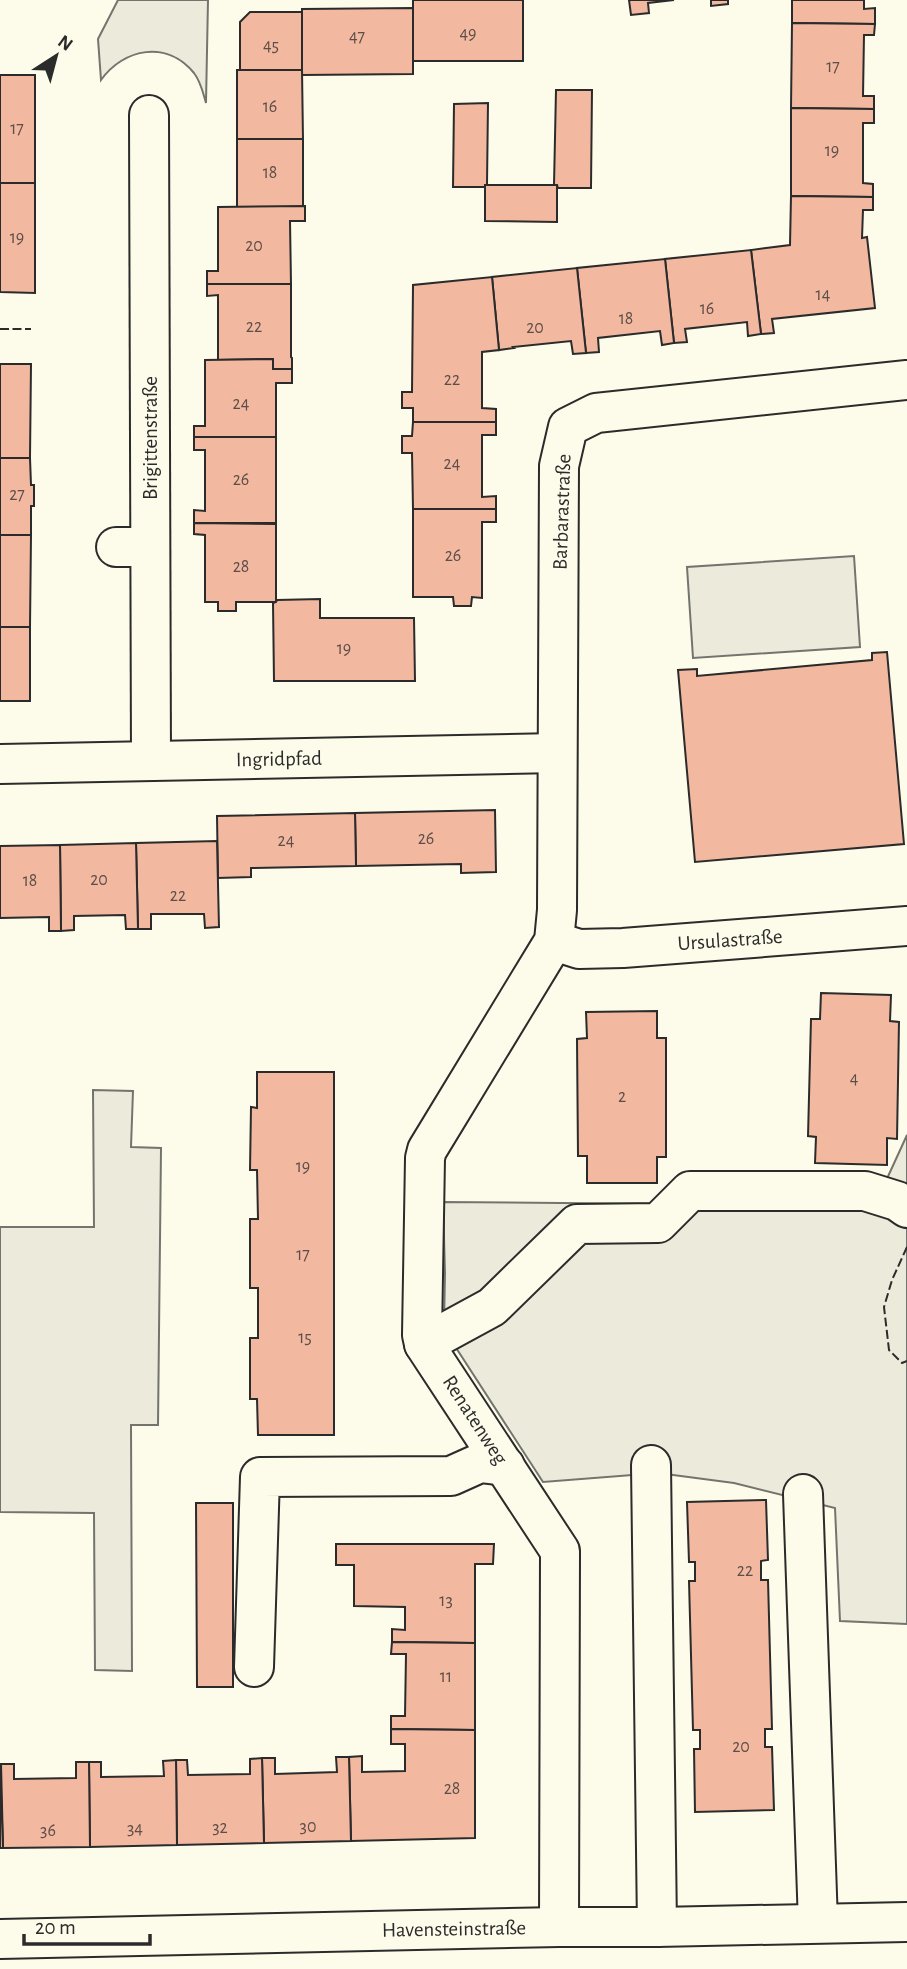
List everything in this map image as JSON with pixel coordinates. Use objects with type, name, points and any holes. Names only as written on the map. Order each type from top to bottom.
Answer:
[{"type":"street","name":"Brigittenstraße","points":[[149,115],[133,457],[133,547],[151,761]]},
{"type":"street","name":"Barbarastraße","points":[[554,941],[557,910],[559,466],[568,427],[596,412],[907,380]]},
{"type":"street","name":"Ingridpfad","points":[[0,764],[557,753]]},
{"type":"street","name":"Ursulastraße","points":[[554,941],[579,949],[623,948],[907,926]]},
{"type":"street","points":[[554,941],[427,1150],[422,1335],[424,1343],[492,1307],[576,1224],[658,1223],[690,1191],[865,1191],[897,1201],[907,1208]]},
{"type":"street","name":"Renatenweg","points":[[424,1343],[559,1551],[559,1927]]},
{"type":"street","points":[[254,1667],[260,1477],[451,1476],[480,1463],[505,1466]]},
{"type":"street","points":[[651,1465],[657,1927]]},
{"type":"street","points":[[803,1494],[818,1923]]},
{"type":"street","name":"Havensteinstraße","points":[[0,1939],[907,1922]]},
{"type":"shaded area","points":[[118,0],[208,0],[206,103],[194,73],[183,63],[159,52],[133,55],[110,69],[101,80],[98,39]]},
{"type":"shaded area","points":[[854,556],[860,647],[693,658],[687,567]]},
{"type":"shaded area","points":[[93,1090],[133,1091],[131,1147],[161,1148],[158,1425],[131,1425],[132,1671],[95,1670],[94,1513],[0,1512],[0,1227],[94,1227]]},
{"type":"shaded area","points":[[907,1135],[907,1624],[840,1621],[835,1508],[734,1483],[658,1473],[543,1482],[451,1340],[444,1324],[443,1202],[667,1204],[885,1183]]},
{"type":"building","points":[[413,0],[523,0],[523,61],[413,61]]},
{"type":"building","points":[[629,0],[674,0],[648,3],[649,13],[631,15]]},
{"type":"building","points":[[711,0],[728,0],[728,4],[711,6]]},
{"type":"building","points":[[792,0],[864,0],[864,9],[875,8],[875,24],[792,23]]},
{"type":"building","points":[[413,8],[413,74],[302,75],[302,9]]},
{"type":"building","points":[[250,12],[302,12],[302,70],[240,71],[240,22]]},
{"type":"building","points":[[792,23],[875,24],[874,35],[864,35],[863,96],[874,96],[874,109],[791,108]]},
{"type":"building","points":[[237,70],[302,70],[303,139],[237,139]]},
{"type":"building","points":[[0,75],[35,75],[35,183],[0,183]]},
{"type":"building","points":[[556,90],[592,90],[591,188],[558,188],[554,185]]},
{"type":"building","points":[[488,103],[487,185],[453,187],[454,104]]},
{"type":"building","points":[[791,108],[874,109],[874,123],[863,123],[863,183],[873,184],[873,197],[791,196]]},
{"type":"building","points":[[237,139],[303,139],[303,207],[237,207]]},
{"type":"building","points":[[0,183],[35,183],[35,293],[0,292]]},
{"type":"building","points":[[485,185],[557,185],[557,222],[485,221]]},
{"type":"building","points":[[791,196],[873,197],[873,210],[863,210],[862,238],[867,237],[875,308],[772,319],[774,333],[761,334],[751,250],[790,245]]},
{"type":"building","points":[[305,206],[305,221],[290,221],[291,284],[207,284],[207,271],[218,271],[218,207]]},
{"type":"building","points":[[751,250],[761,334],[748,336],[747,322],[685,329],[687,342],[674,343],[665,259]]},
{"type":"building","points":[[665,259],[674,343],[662,345],[660,331],[598,338],[599,352],[586,353],[577,268]]},
{"type":"building","points":[[577,268],[586,353],[573,354],[571,341],[499,350],[492,277]]},
{"type":"building","points":[[492,277],[499,350],[482,352],[482,408],[496,409],[496,422],[413,422],[413,408],[402,408],[402,392],[412,392],[413,285]]},
{"type":"building","points":[[207,284],[291,284],[292,369],[273,369],[273,359],[218,360],[218,295],[207,296]]},
{"type":"building","points":[[273,359],[273,369],[292,369],[292,383],[276,383],[276,437],[194,437],[194,426],[205,426],[205,360]]},
{"type":"building","points":[[0,364],[31,364],[30,458],[0,458]]},
{"type":"building","points":[[413,422],[496,422],[496,435],[482,435],[482,497],[496,496],[496,509],[413,509],[412,453],[402,453],[402,436],[412,436]]},
{"type":"building","points":[[194,437],[276,437],[276,523],[194,523],[194,510],[205,511],[205,450],[194,450]]},
{"type":"building","points":[[0,458],[30,458],[31,485],[34,485],[31,535],[0,535]]},
{"type":"building","points":[[413,509],[496,509],[496,522],[482,522],[482,598],[472,597],[471,606],[454,606],[453,597],[413,597]]},
{"type":"building","points":[[194,523],[276,524],[276,602],[236,602],[236,611],[218,611],[218,602],[205,602],[205,535],[194,534]]},
{"type":"building","points":[[0,535],[31,535],[30,627],[0,627]]},
{"type":"building","points":[[320,599],[320,618],[414,618],[415,681],[274,681],[273,603],[277,600]]},
{"type":"building","points":[[0,627],[30,627],[30,701],[0,701]]},
{"type":"building","points":[[887,652],[904,844],[695,862],[678,670],[697,669],[697,676],[872,660],[872,653]]},
{"type":"building","points":[[495,810],[496,872],[461,873],[461,864],[356,866],[355,813]]},
{"type":"building","points":[[355,813],[356,866],[251,868],[251,877],[218,878],[217,816]]},
{"type":"building","points":[[217,841],[219,927],[205,928],[204,914],[151,914],[151,929],[138,929],[136,843]]},
{"type":"building","points":[[136,843],[138,929],[126,929],[125,915],[74,916],[74,930],[61,931],[60,845]]},
{"type":"building","points":[[60,845],[61,931],[49,931],[49,917],[0,918],[0,846]]},
{"type":"building","points":[[821,993],[891,995],[890,1021],[899,1022],[897,1139],[887,1138],[887,1165],[815,1163],[816,1137],[808,1136],[811,1019],[820,1019]]},
{"type":"building","points":[[657,1011],[657,1038],[666,1038],[666,1157],[657,1157],[657,1183],[587,1183],[587,1156],[578,1156],[577,1039],[587,1038],[586,1012]]},
{"type":"building","points":[[257,1072],[334,1072],[334,1435],[258,1435],[257,1399],[250,1399],[250,1338],[258,1338],[258,1288],[250,1288],[250,1219],[258,1219],[257,1170],[250,1170],[251,1107],[257,1108]]},
{"type":"building","points":[[766,1500],[768,1560],[761,1561],[761,1580],[768,1580],[772,1729],[765,1729],[765,1747],[772,1747],[774,1810],[695,1812],[694,1749],[700,1749],[700,1730],[693,1730],[689,1581],[695,1581],[695,1562],[689,1562],[687,1502]]},
{"type":"building","points":[[196,1503],[233,1503],[233,1687],[197,1687]]},
{"type":"building","points":[[336,1544],[494,1544],[493,1564],[475,1564],[475,1643],[392,1642],[392,1629],[405,1630],[405,1607],[354,1606],[354,1565],[336,1565]]},
{"type":"building","points":[[392,1642],[475,1643],[475,1730],[391,1729],[391,1716],[405,1716],[406,1654],[391,1654]]},
{"type":"building","points":[[391,1729],[475,1730],[475,1838],[351,1841],[349,1757],[362,1756],[362,1772],[405,1771],[405,1744],[391,1744]]},
{"type":"building","points":[[336,1757],[349,1757],[351,1841],[264,1843],[262,1758],[275,1758],[275,1774],[337,1772]]},
{"type":"building","points":[[262,1758],[264,1843],[177,1845],[176,1760],[187,1760],[188,1775],[250,1774],[250,1759]]},
{"type":"building","points":[[176,1760],[177,1845],[90,1847],[89,1762],[101,1762],[101,1777],[164,1776],[163,1761]]},
{"type":"building","points":[[76,1762],[89,1762],[90,1847],[3,1848],[1,1764],[14,1764],[14,1779],[76,1778]]},
{"type":"building","points":[[0,1764],[3,1848],[0,1848]]},
{"type":"fence","points":[[0,329],[31,329]]},
{"type":"fence","points":[[907,1247],[892,1280],[884,1307],[889,1350],[902,1363],[907,1361]]}]
